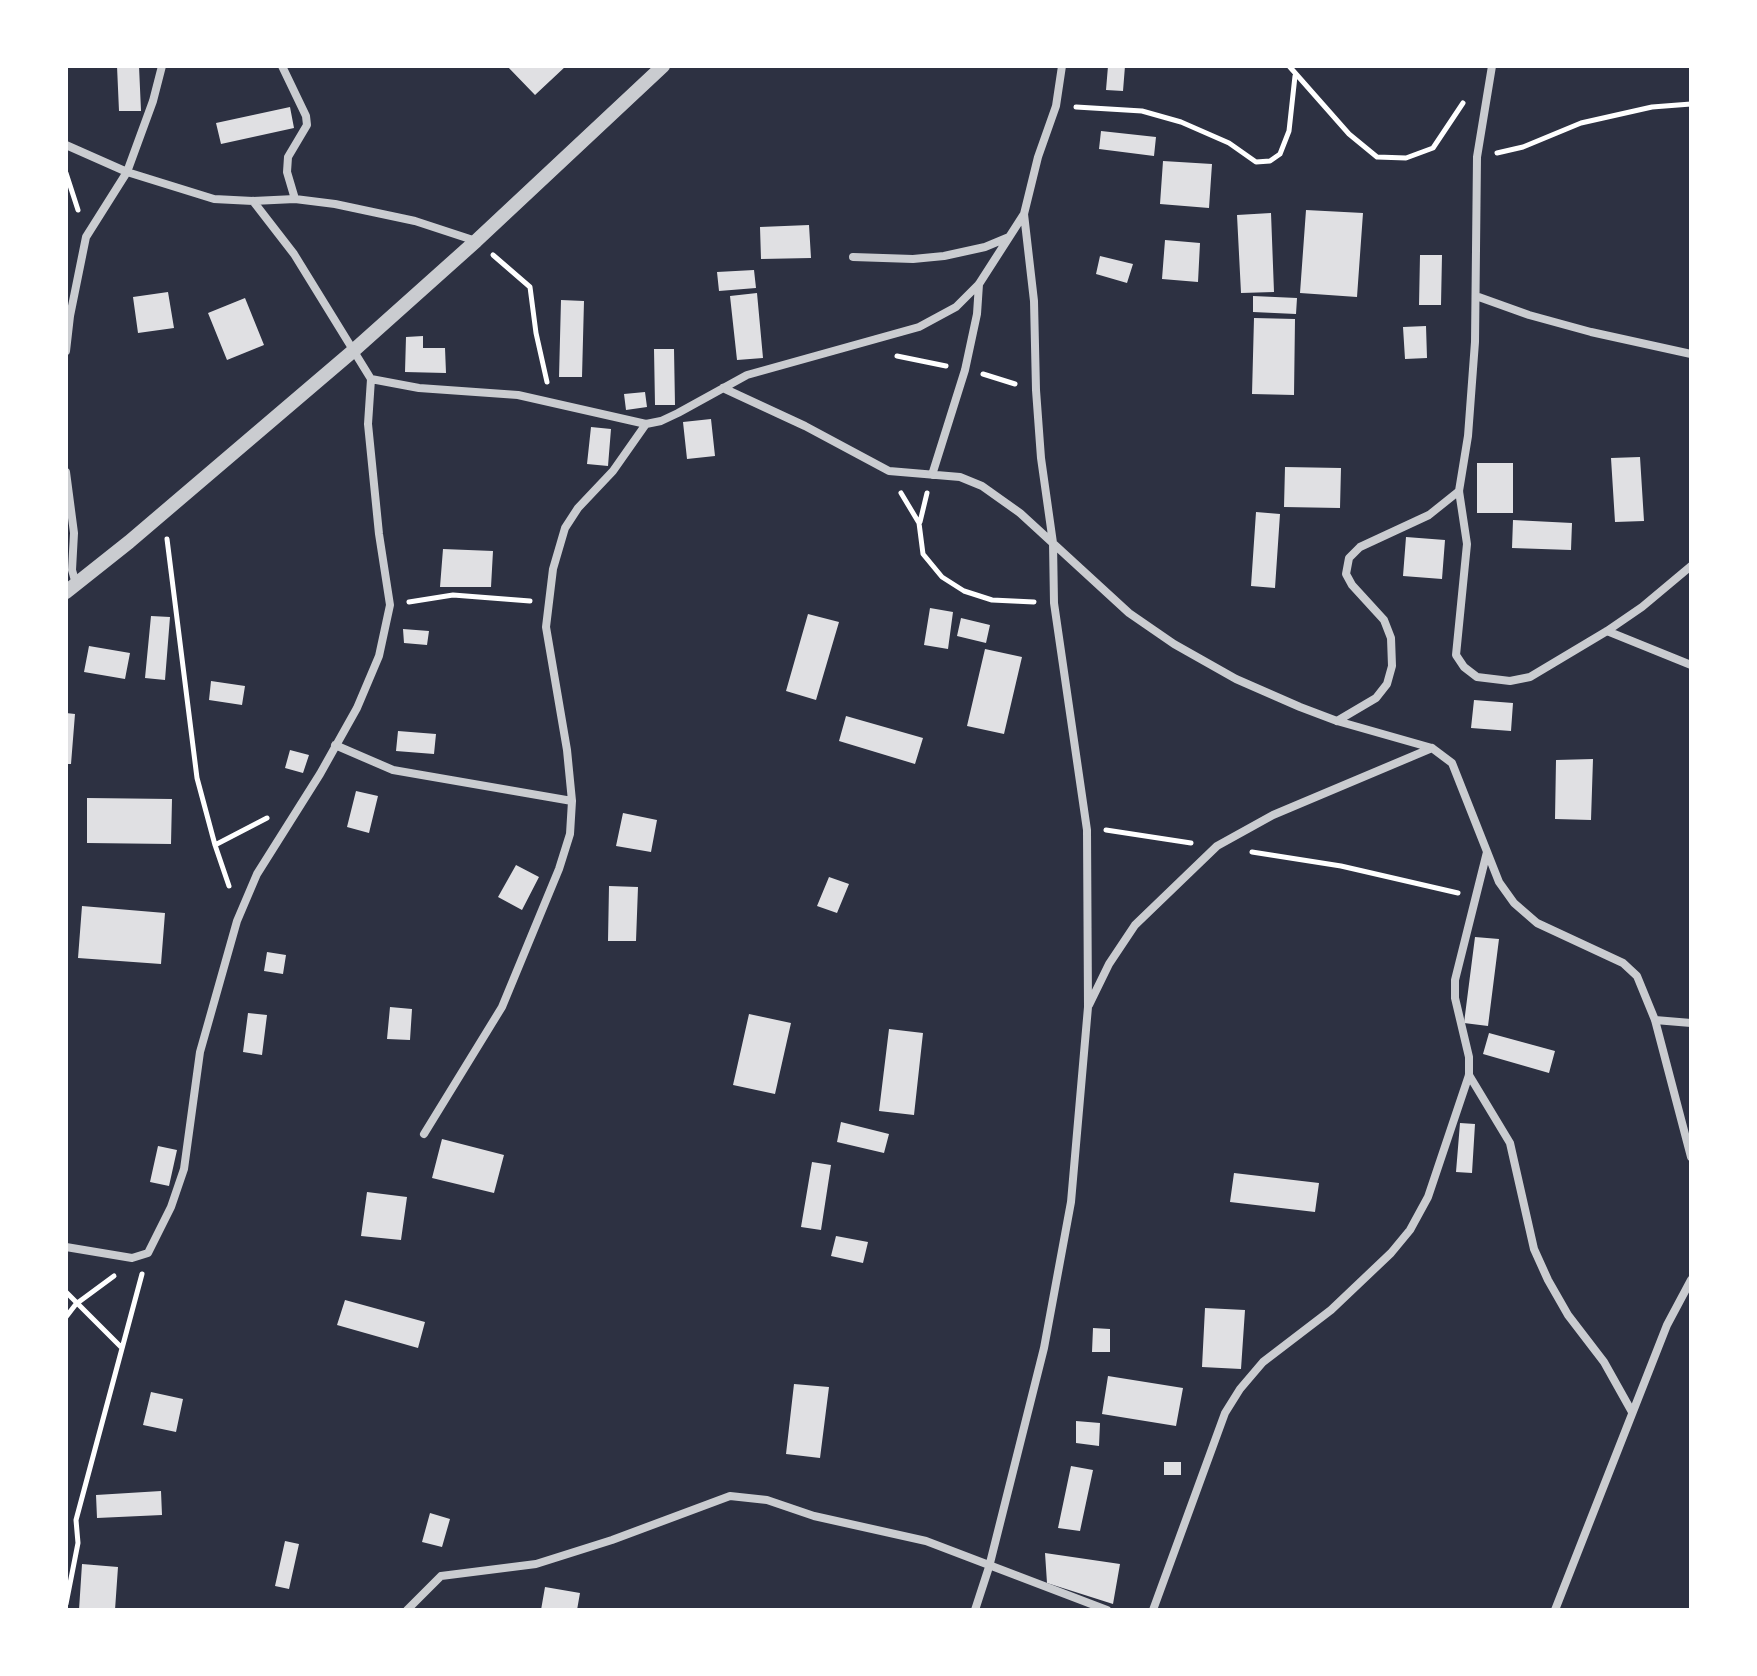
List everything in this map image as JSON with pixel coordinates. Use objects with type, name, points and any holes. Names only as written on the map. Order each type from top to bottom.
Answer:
[{"type":"street","points":[[66,351],[86,237],[127,172],[162,66]]},
{"type":"street","points":[[282,66],[307,125],[288,157],[287,172],[295,199]]},
{"type":"street","points":[[71,588],[164,513],[353,351],[663,66]]},
{"type":"street","points":[[371,379],[419,388],[518,395],[646,424],[678,413],[747,375],[919,327],[956,307],[979,284],[1024,214],[1038,157],[1056,106],[1062,66]]},
{"type":"street","points":[[1492,66],[1477,157],[1476,296],[1471,395],[1459,491],[1467,544],[1456,655],[1464,667],[1477,677],[1510,681],[1530,677],[1642,607],[1691,566]]},
{"type":"street","points":[[66,145],[127,172],[214,199],[295,199],[335,204],[415,221],[476,241]]},
{"type":"street","points":[[66,1247],[132,1258],[148,1253],[171,1207],[184,1169],[200,1052],[237,921],[257,874],[357,708],[379,656],[390,605],[368,424],[371,379],[294,254],[253,201]]},
{"type":"street","points":[[975,1610],[1038,1375],[1071,1202],[1088,1007],[1087,830],[1054,603],[1053,543],[1041,458],[1034,301],[1024,214]]},
{"type":"street","points":[[853,257],[913,259],[944,256],[985,247],[1009,237]]},
{"type":"street","points":[[932,475],[965,370],[977,314],[979,284]]},
{"type":"street","points":[[1476,296],[1566,325],[1691,354]]},
{"type":"street","points":[[723,388],[805,426],[889,471],[960,477],[982,486],[1020,513],[1147,627],[1236,679],[1337,721],[1432,748],[1452,763],[1499,882],[1514,903],[1537,923],[1623,963],[1637,976],[1655,1020],[1691,1157]]},
{"type":"street","points":[[424,1134],[502,1007],[559,869],[570,834],[572,801],[567,750],[546,627],[547,603],[565,528],[578,508],[613,471],[646,424]]},
{"type":"street","points":[[66,472],[74,533],[71,588]]},
{"type":"street","points":[[1337,721],[1376,698],[1387,684],[1392,666],[1391,638],[1384,620],[1352,585],[1346,574],[1349,558],[1360,547],[1429,515],[1459,491]]},
{"type":"street","points":[[1607,631],[1691,665]]},
{"type":"street","points":[[335,745],[393,770],[572,801]]},
{"type":"street","points":[[1088,1007],[1109,964],[1135,925],[1217,846],[1273,815],[1432,748]]},
{"type":"street","points":[[1153,1610],[1225,1413],[1240,1389],[1263,1362],[1331,1310],[1391,1253],[1410,1230],[1428,1197],[1469,1075],[1469,1057],[1455,998],[1455,980],[1487,852]]},
{"type":"street","points":[[1655,1020],[1691,1023]]},
{"type":"street","points":[[1469,1075],[1510,1143],[1534,1249],[1548,1280],[1568,1315],[1604,1362],[1632,1412]]},
{"type":"street","points":[[1555,1610],[1667,1325],[1691,1280]]},
{"type":"street","points":[[407,1610],[441,1576],[536,1564],[612,1540],[730,1496],[767,1500],[814,1516],[926,1541],[1107,1610]]},
{"type":"street","points":[[1561,1596],[1566,1610]]},
{"type":"path","points":[[1289,66],[1349,134],[1377,157],[1406,158],[1433,148],[1465,100]]},
{"type":"path","points":[[1056,106],[1142,111],[1181,122],[1229,143],[1256,162],[1270,161],[1280,154],[1289,131],[1295,76]]},
{"type":"path","points":[[1477,157],[1523,147],[1581,123],[1652,107],[1691,104]]},
{"type":"path","points":[[66,173],[86,237]]},
{"type":"path","points":[[476,241],[530,287],[536,333],[551,401]]},
{"type":"path","points":[[889,471],[919,523]]},
{"type":"path","points":[[932,475],[919,523],[923,554],[942,577],[964,591],[992,600],[1054,603]]},
{"type":"path","points":[[164,513],[197,778],[215,845],[272,815]]},
{"type":"path","points":[[390,605],[453,595],[547,603]]},
{"type":"path","points":[[1303,861],[1341,866],[1475,897]]},
{"type":"path","points":[[66,1604],[78,1543],[76,1520],[148,1253]]},
{"type":"path","points":[[66,1317],[76,1304],[117,1274],[132,1258]]},
{"type":"path","points":[[66,1292],[122,1348]]},
{"type":"building","points":[[117,66],[139,66],[141,111],[119,111]]},
{"type":"building","points":[[507,66],[566,66],[535,95]]},
{"type":"building","points":[[1108,66],[1125,66],[1123,91],[1106,90]]},
{"type":"building","points":[[290,107],[294,128],[221,144],[216,123]]},
{"type":"building","points":[[1101,131],[1156,137],[1154,156],[1099,149]]},
{"type":"building","points":[[1163,161],[1212,164],[1209,208],[1160,204]]},
{"type":"building","points":[[1306,210],[1363,213],[1357,297],[1300,293]]},
{"type":"building","points":[[1271,213],[1274,292],[1241,293],[1237,215]]},
{"type":"building","points":[[809,225],[811,258],[761,259],[760,227]]},
{"type":"building","points":[[1165,240],[1200,243],[1198,282],[1162,279]]},
{"type":"building","points":[[1420,255],[1442,255],[1441,305],[1419,305]]},
{"type":"building","points":[[1100,256],[1133,264],[1127,283],[1096,274]]},
{"type":"building","points":[[754,270],[756,288],[719,291],[717,272]]},
{"type":"building","points":[[168,292],[174,328],[138,333],[133,297]]},
{"type":"building","points":[[757,293],[763,358],[737,360],[730,296]]},
{"type":"building","points":[[1253,296],[1297,298],[1296,314],[1253,312]]},
{"type":"building","points":[[245,298],[264,345],[227,360],[208,313]]},
{"type":"building","points":[[561,300],[584,301],[582,377],[559,377]]},
{"type":"building","points":[[1254,318],[1295,319],[1294,395],[1252,394]]},
{"type":"building","points":[[1426,326],[1427,358],[1405,359],[1403,327]]},
{"type":"building","points":[[423,336],[423,348],[445,348],[446,373],[405,372],[406,337]]},
{"type":"building","points":[[654,349],[674,349],[675,405],[655,405]]},
{"type":"building","points":[[645,392],[647,407],[626,410],[624,394]]},
{"type":"building","points":[[711,419],[715,456],[687,459],[683,422]]},
{"type":"building","points":[[591,427],[611,429],[608,466],[587,464]]},
{"type":"building","points":[[1640,457],[1644,521],[1615,522],[1611,458]]},
{"type":"building","points":[[1477,463],[1513,463],[1513,513],[1477,513]]},
{"type":"building","points":[[1285,467],[1341,468],[1340,508],[1284,507]]},
{"type":"building","points":[[1256,512],[1280,514],[1275,588],[1251,586]]},
{"type":"building","points":[[1513,520],[1572,523],[1571,550],[1512,548]]},
{"type":"building","points":[[1406,537],[1445,540],[1442,579],[1403,576]]},
{"type":"building","points":[[443,549],[493,551],[491,587],[440,587]]},
{"type":"building","points":[[930,608],[953,612],[948,649],[924,645]]},
{"type":"building","points":[[808,614],[839,622],[816,700],[786,691]]},
{"type":"building","points":[[151,616],[170,617],[165,680],[145,678]]},
{"type":"building","points":[[961,618],[990,625],[986,643],[957,636]]},
{"type":"building","points":[[403,629],[429,631],[427,645],[404,643]]},
{"type":"building","points":[[89,646],[130,653],[125,679],[84,672]]},
{"type":"building","points":[[985,649],[1022,657],[1004,734],[967,726]]},
{"type":"building","points":[[211,681],[245,686],[242,705],[209,700]]},
{"type":"building","points":[[1474,700],[1513,703],[1511,731],[1471,728]]},
{"type":"building","points":[[66,713],[75,714],[71,764],[66,764]]},
{"type":"building","points":[[846,716],[923,738],[915,764],[839,741]]},
{"type":"building","points":[[398,731],[436,734],[434,754],[396,751]]},
{"type":"building","points":[[290,750],[309,755],[303,773],[285,768]]},
{"type":"building","points":[[1593,759],[1591,820],[1555,819],[1556,760]]},
{"type":"building","points":[[356,791],[378,796],[369,833],[347,827]]},
{"type":"building","points":[[87,798],[172,799],[171,844],[87,843]]},
{"type":"building","points":[[623,813],[657,820],[651,852],[616,846]]},
{"type":"building","points":[[516,865],[539,877],[522,910],[498,897]]},
{"type":"building","points":[[829,877],[849,884],[837,913],[817,906]]},
{"type":"building","points":[[609,886],[638,887],[636,941],[608,941]]},
{"type":"building","points":[[82,906],[165,913],[161,964],[78,958]]},
{"type":"building","points":[[1475,937],[1499,939],[1488,1026],[1464,1023]]},
{"type":"building","points":[[267,952],[286,955],[283,974],[264,971]]},
{"type":"building","points":[[390,1007],[412,1009],[410,1040],[387,1039]]},
{"type":"building","points":[[248,1013],[267,1015],[262,1055],[243,1052]]},
{"type":"building","points":[[749,1014],[791,1023],[775,1094],[733,1085]]},
{"type":"building","points":[[889,1029],[923,1033],[914,1115],[879,1111]]},
{"type":"building","points":[[1489,1033],[1555,1051],[1549,1073],[1483,1054]]},
{"type":"building","points":[[841,1122],[889,1134],[884,1153],[837,1142]]},
{"type":"building","points":[[1460,1123],[1475,1124],[1472,1173],[1456,1172]]},
{"type":"building","points":[[442,1139],[504,1155],[494,1193],[432,1178]]},
{"type":"building","points":[[158,1146],[177,1150],[169,1186],[150,1182]]},
{"type":"building","points":[[812,1162],[831,1165],[821,1230],[801,1227]]},
{"type":"building","points":[[1234,1173],[1319,1183],[1315,1212],[1230,1202]]},
{"type":"building","points":[[367,1192],[407,1197],[401,1240],[361,1236]]},
{"type":"building","points":[[836,1236],[868,1242],[863,1263],[831,1256]]},
{"type":"building","points":[[345,1300],[425,1322],[418,1348],[337,1325]]},
{"type":"building","points":[[1205,1308],[1245,1310],[1241,1369],[1202,1367]]},
{"type":"building","points":[[1093,1328],[1110,1329],[1110,1352],[1092,1352]]},
{"type":"building","points":[[1108,1376],[1183,1388],[1176,1426],[1102,1414]]},
{"type":"building","points":[[794,1384],[829,1387],[820,1458],[786,1454]]},
{"type":"building","points":[[151,1392],[183,1399],[176,1432],[143,1425]]},
{"type":"building","points":[[1076,1421],[1100,1423],[1099,1446],[1076,1443]]},
{"type":"building","points":[[1164,1462],[1181,1462],[1181,1475],[1164,1475]]},
{"type":"building","points":[[1071,1466],[1093,1470],[1080,1531],[1058,1528]]},
{"type":"building","points":[[161,1491],[162,1515],[97,1518],[96,1495]]},
{"type":"building","points":[[430,1513],[450,1519],[442,1547],[422,1542]]},
{"type":"building","points":[[285,1541],[299,1544],[289,1589],[275,1586]]},
{"type":"building","points":[[1045,1553],[1120,1564],[1113,1604],[1047,1583]]},
{"type":"building","points":[[82,1564],[118,1567],[115,1610],[79,1610]]},
{"type":"building","points":[[545,1587],[580,1593],[577,1610],[541,1610]]}]
